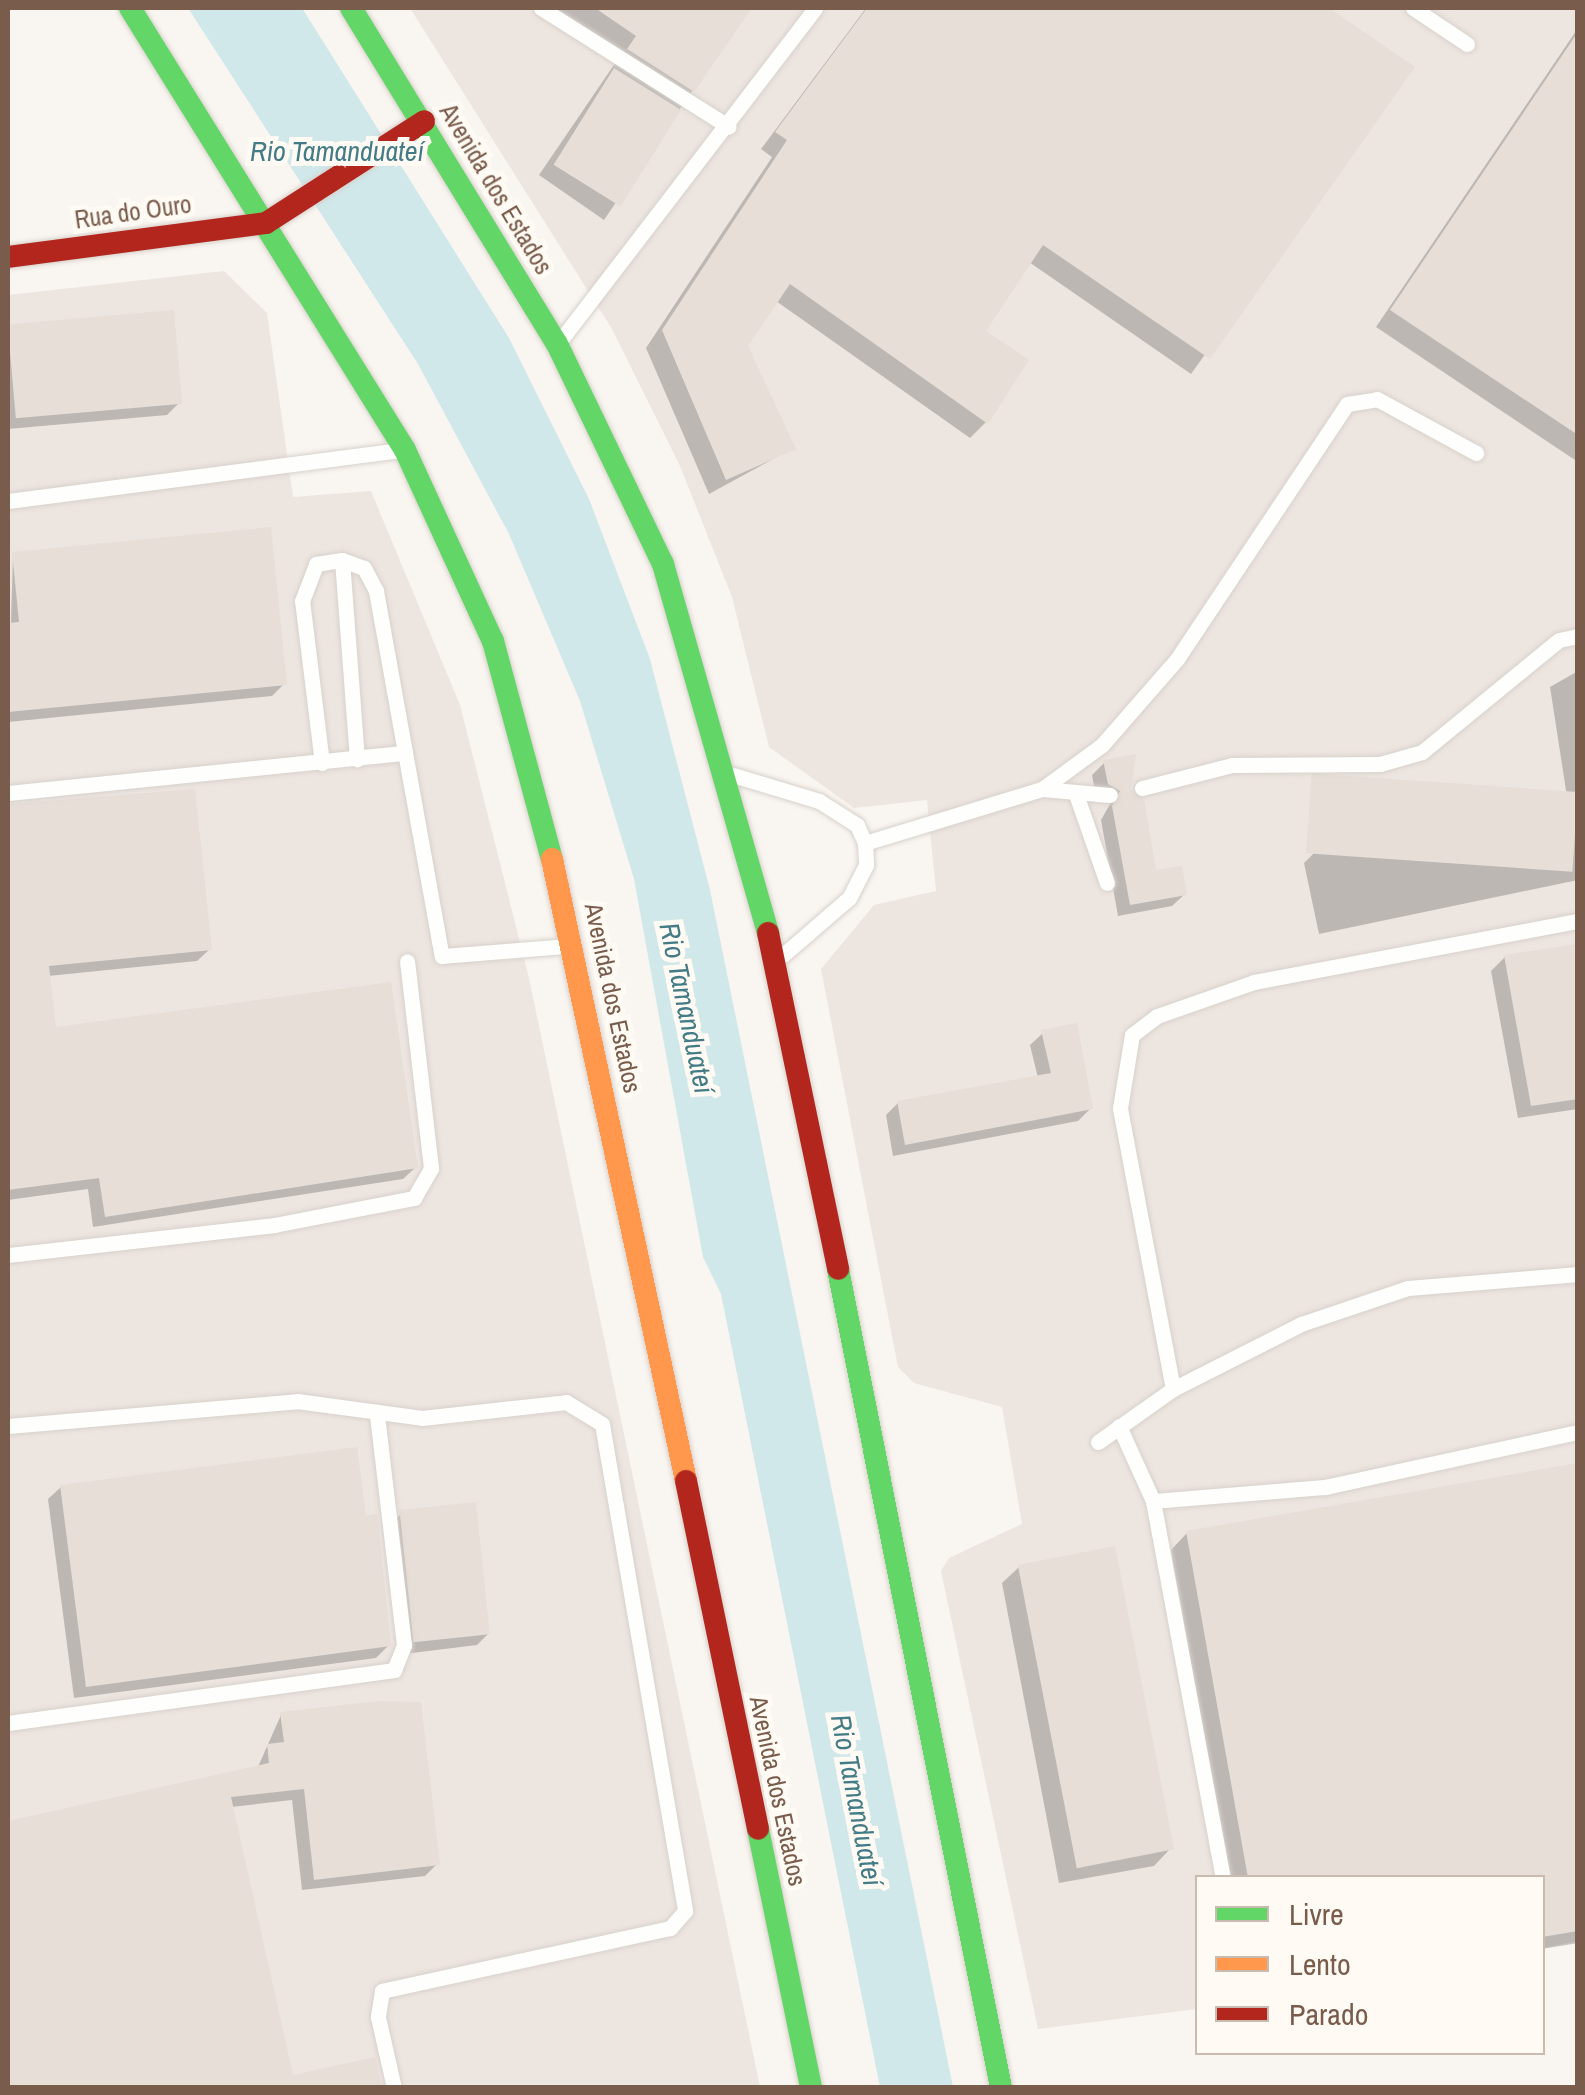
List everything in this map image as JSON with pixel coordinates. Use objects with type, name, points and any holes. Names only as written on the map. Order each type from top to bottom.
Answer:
[{"type":"main road","name":"Avenida dos Estados","points":[[130,8],[405,450],[493,641],[576,946],[811,2088]]},
{"type":"main road","name":"Avenida dos Estados","points":[[351,8],[424,121],[557,344],[662,564],[776,960],[1001,2088]]},
{"type":"main road","points":[[266,222],[424,121]]},
{"type":"main road","name":"Rua do Ouro","points":[[8,257],[266,222]]},
{"type":"lane","points":[[541,8],[728,127]]},
{"type":"lane","points":[[557,344],[728,127],[815,8]]},
{"type":"lane","points":[[1413,8],[1468,44]]},
{"type":"lane","points":[[865,843],[1042,789],[1102,745],[1177,659],[1348,404],[1377,398],[1476,453]]},
{"type":"lane","points":[[8,501],[405,450]]},
{"type":"lane","points":[[322,764],[302,602],[316,564],[342,560],[364,568],[376,591],[442,956],[576,946]]},
{"type":"lane","points":[[342,560],[357,759]]},
{"type":"lane","points":[[1142,788],[1232,765],[1380,764],[1422,752],[1559,640],[1578,636]]},
{"type":"lane","points":[[8,794],[322,764],[405,752]]},
{"type":"lane","points":[[725,773],[819,801],[858,825],[865,843],[866,864],[848,898],[776,960]]},
{"type":"lane","points":[[1042,789],[1077,797],[1110,795]]},
{"type":"lane","points":[[1077,797],[1108,884]]},
{"type":"lane","points":[[1173,1389],[1120,1108],[1132,1035],[1157,1016],[1254,982],[1578,921]]},
{"type":"lane","points":[[8,1256],[274,1225],[414,1198],[431,1168],[407,961]]},
{"type":"lane","points":[[1098,1442],[1173,1389],[1301,1324],[1408,1288],[1578,1274]]},
{"type":"lane","points":[[8,1426],[297,1400],[378,1414],[566,1402],[602,1424],[686,1911],[670,1928],[382,1991],[378,2017],[394,2088]]},
{"type":"lane","points":[[8,1723],[394,1670],[404,1646],[378,1414]]},
{"type":"lane","points":[[1119,1426],[1153,1501],[1223,1875]]},
{"type":"lane","points":[[1153,1501],[1325,1487],[1578,1432]]},
{"type":"shaded area","points":[[410,8],[1577,8],[1577,1941],[1545,1948],[1545,1875],[1195,1875],[1195,2009],[1038,2029],[941,1571],[949,1558],[1022,1524],[1002,1407],[914,1383],[898,1367],[821,969],[874,905],[936,891],[927,800],[854,808],[769,747],[732,597],[680,466],[612,329]]},
{"type":"shaded area","points":[[224,271],[267,313],[293,497],[371,491],[460,705],[529,978],[760,2087],[8,2087],[8,295]]},
{"type":"water","name":"Rio Tamanduateí","points":[[188,8],[302,8],[509,338],[589,499],[650,659],[710,890],[953,2087],[880,2087],[721,1294],[703,1257],[634,879],[580,701],[509,534],[418,364]]},
{"type":"building","points":[[595,8],[752,8],[694,92],[627,49],[636,36]]},
{"type":"building","points":[[867,8],[1329,8],[1415,67],[1210,359],[1043,245],[986,331],[1029,360],[988,424],[790,284],[748,346],[796,449],[726,480],[662,330],[787,140],[775,132]]},
{"type":"building","points":[[1578,32],[1578,435],[1390,310]]},
{"type":"building","points":[[614,68],[681,110],[621,207],[554,165]]},
{"type":"building","points":[[174,310],[182,404],[16,418],[8,325]]},
{"type":"building","points":[[271,527],[287,685],[8,712],[8,623],[19,622],[12,552]]},
{"type":"building","points":[[1136,754],[1131,790],[1144,799],[1156,870],[1182,866],[1187,895],[1130,905],[1112,806],[1120,791],[1108,784],[1103,760]]},
{"type":"building","points":[[1312,773],[1578,792],[1572,872],[1306,853]]},
{"type":"building","points":[[195,789],[212,950],[49,966],[56,1027],[391,982],[418,1168],[105,1217],[99,1178],[8,1190],[8,804]]},
{"type":"building","points":[[1578,944],[1578,1099],[1531,1106],[1504,955]]},
{"type":"building","points":[[1077,1023],[1093,1109],[905,1145],[897,1101],[1051,1073],[1041,1030]]},
{"type":"building","points":[[357,1447],[366,1516],[377,1514],[391,1646],[86,1687],[60,1485]]},
{"type":"building","points":[[1578,1463],[1578,1931],[1545,1936],[1545,1875],[1247,1875],[1186,1531]]},
{"type":"building","points":[[476,1502],[490,1634],[413,1642],[399,1510]]},
{"type":"building","points":[[1115,1546],[1174,1849],[1077,1868],[1018,1565]]},
{"type":"building","points":[[378,1701],[421,1702],[440,1865],[314,1880],[304,1789],[231,1797],[293,2075],[375,2057],[382,2088],[8,2088],[8,1821],[269,1763],[267,1744],[284,1742],[280,1712]]},
{"type":"traffic: fast","points":[[130,8],[405,450],[493,641],[552,859]]},
{"type":"traffic: fast","points":[[351,8],[557,344],[663,564],[768,933]]},
{"type":"traffic: fast","points":[[838,1269],[1001,2088]]},
{"type":"traffic: fast","points":[[758,1829],[811,2088]]},
{"type":"traffic: slow","points":[[552,859],[686,1481]]},
{"type":"traffic: jam","points":[[266,223],[424,121]]},
{"type":"traffic: jam","points":[[8,257],[266,223]]},
{"type":"traffic: jam","points":[[768,933],[838,1269]]},
{"type":"traffic: jam","points":[[686,1481],[758,1829]]}]
